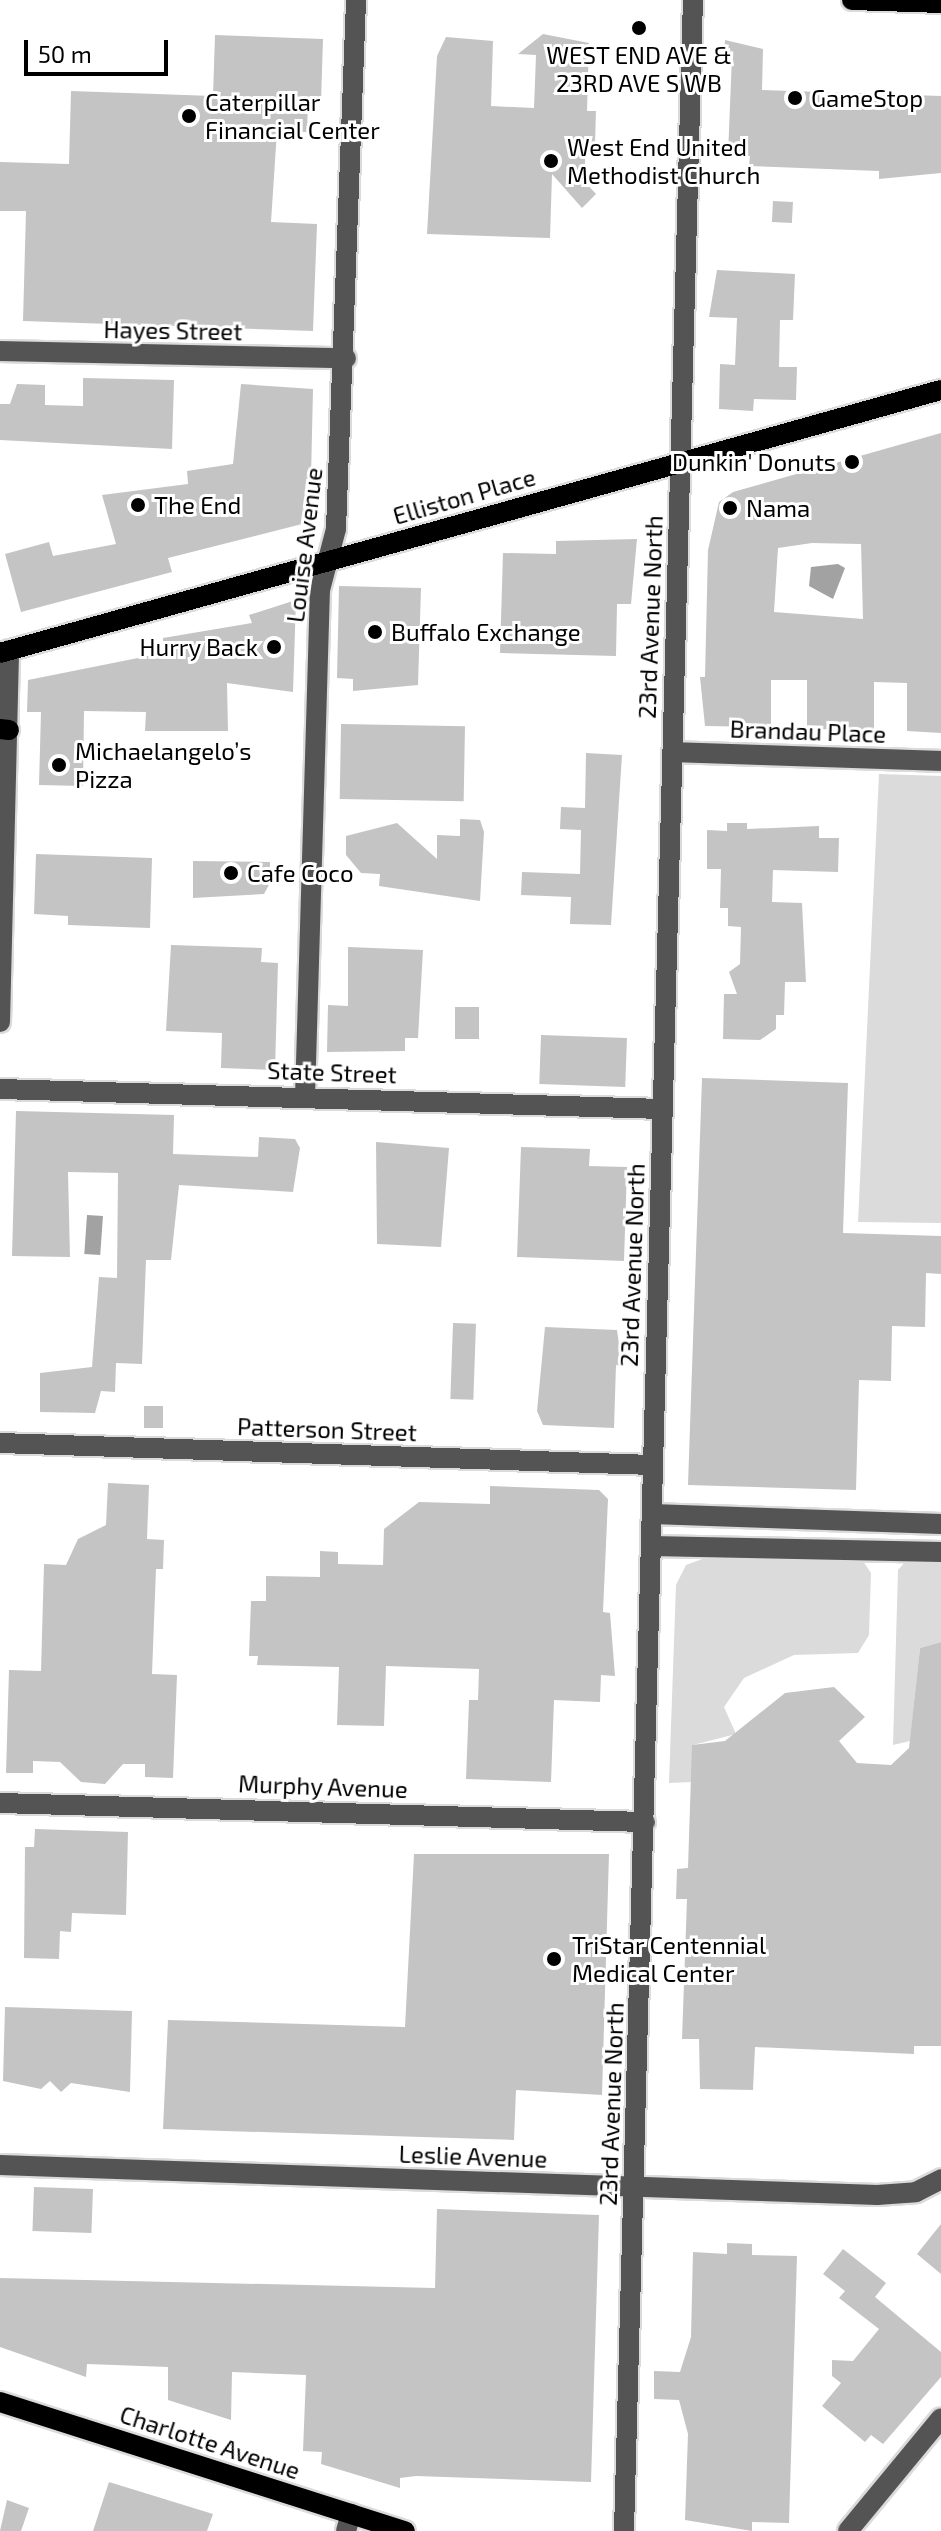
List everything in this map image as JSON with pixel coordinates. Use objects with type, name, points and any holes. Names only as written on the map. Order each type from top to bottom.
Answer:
[{"type":"main road","points":[[852,0],[941,3]]},
{"type":"main road","name":"Elliston Place","points":[[5,651],[941,390]]},
{"type":"main road","name":"Charlotte Avenue","points":[[0,2402],[349,2522],[405,2531]]},
{"type":"street","name":"Louise Avenue","points":[[305,1097],[320,590],[336,529],[346,358],[356,0]]},
{"type":"street","name":"23rd Avenue North","points":[[624,2531],[693,0]]},
{"type":"street","name":"Hayes Street","points":[[0,351],[346,358]]},
{"type":"street","points":[[0,1022],[5,651]]},
{"type":"street","name":"Brandau Place","points":[[673,752],[941,761]]},
{"type":"street","name":"State Street","points":[[0,1089],[662,1109]]},
{"type":"street","name":"Patterson Street","points":[[0,1443],[652,1465]]},
{"type":"street","points":[[652,1514],[941,1524]]},
{"type":"street","points":[[651,1546],[941,1552]]},
{"type":"street","name":"Murphy Avenue","points":[[0,1803],[645,1822]]},
{"type":"street","name":"Leslie Avenue","points":[[0,2165],[899,2195],[941,2179]]},
{"type":"street","points":[[848,2531],[941,2418]]},
{"type":"shaded area","points":[[838,564],[845,568],[833,599],[809,586],[811,567]]},
{"type":"shaded area","points":[[879,774],[941,776],[941,1223],[858,1222]]},
{"type":"shaded area","points":[[87,1215],[103,1216],[100,1255],[84,1254]]},
{"type":"shaded area","points":[[705,1558],[863,1561],[871,1573],[869,1635],[858,1653],[794,1655],[744,1678],[724,1707],[736,1734],[693,1745],[692,1782],[669,1783],[676,1585],[686,1565]]},
{"type":"shaded area","points":[[941,1561],[941,1642],[920,1648],[910,1741],[893,1745],[898,1570],[905,1562]]},
{"type":"building","points":[[543,34],[589,43],[587,111],[596,111],[595,144],[586,143],[584,181],[596,194],[582,208],[552,174],[550,238],[427,234],[437,56],[446,37],[493,41],[491,106],[534,108],[536,55],[518,54]]},
{"type":"building","points":[[215,35],[323,39],[321,102],[308,102],[307,132],[277,131],[271,222],[317,224],[313,331],[23,321],[26,211],[0,211],[0,162],[69,164],[71,91],[213,96]]},
{"type":"building","points":[[725,40],[763,49],[762,90],[941,96],[941,173],[879,179],[879,171],[749,166],[750,156],[728,155],[732,56],[724,56]]},
{"type":"building","points":[[773,201],[793,202],[792,223],[772,222]]},
{"type":"building","points":[[717,270],[795,274],[793,320],[780,320],[779,367],[797,367],[796,400],[754,399],[753,411],[719,409],[720,364],[735,365],[737,318],[709,317]]},
{"type":"building","points":[[83,378],[174,380],[172,449],[0,440],[0,404],[10,404],[17,384],[45,385],[45,405],[83,406]]},
{"type":"building","points":[[241,384],[313,389],[310,522],[168,558],[172,572],[21,612],[5,554],[49,542],[53,556],[116,544],[102,495],[188,484],[187,471],[233,464]]},
{"type":"building","points":[[941,433],[941,733],[907,731],[907,683],[874,682],[874,730],[807,729],[807,680],[771,680],[771,727],[705,726],[700,677],[705,677],[708,550],[719,502],[733,492]],"holes":[[[812,543],[861,544],[863,619],[774,612],[778,548]]]},
{"type":"building","points":[[637,539],[631,604],[617,604],[616,656],[500,653],[503,553],[556,554],[556,541]]},
{"type":"building","points":[[339,586],[421,588],[418,685],[353,691],[353,679],[337,678]]},
{"type":"building","points":[[296,600],[293,692],[227,683],[228,731],[145,731],[146,712],[84,711],[83,786],[39,785],[41,712],[27,712],[28,680],[163,653],[163,638],[252,623],[249,615]]},
{"type":"building","points":[[341,724],[465,726],[464,801],[340,799]]},
{"type":"building","points":[[586,753],[622,755],[611,925],[570,924],[571,897],[521,895],[522,872],[580,874],[581,830],[560,829],[561,807],[585,808]]},
{"type":"building","points":[[460,819],[480,820],[484,832],[480,901],[379,886],[380,874],[361,873],[346,855],[346,836],[397,823],[437,859],[437,835],[460,836]]},
{"type":"building","points":[[727,823],[747,823],[747,829],[819,826],[819,838],[839,838],[838,872],[773,870],[772,902],[802,903],[806,982],[785,982],[784,1015],[776,1015],[776,1029],[760,1040],[723,1039],[724,994],[737,994],[729,972],[740,964],[741,927],[728,926],[728,908],[720,908],[721,869],[707,869],[707,830],[727,831]]},
{"type":"building","points":[[36,854],[152,858],[150,928],[68,925],[68,916],[34,914]]},
{"type":"building","name":"Cafe Coco","points":[[193,861],[270,862],[270,883],[264,894],[193,898]]},
{"type":"building","points":[[171,945],[262,948],[261,962],[278,963],[275,1070],[221,1068],[222,1033],[166,1031]]},
{"type":"building","points":[[348,947],[423,950],[418,1038],[405,1038],[405,1051],[327,1052],[328,1005],[348,1006]]},
{"type":"building","points":[[455,1007],[479,1007],[479,1039],[455,1039]]},
{"type":"building","points":[[541,1035],[627,1038],[625,1087],[539,1084]]},
{"type":"building","points":[[702,1078],[848,1083],[843,1233],[941,1236],[941,1274],[926,1273],[925,1327],[892,1326],[891,1381],[859,1380],[856,1490],[688,1485]]},
{"type":"building","points":[[16,1111],[174,1115],[173,1154],[258,1157],[259,1137],[295,1139],[300,1148],[293,1192],[179,1185],[171,1260],[146,1260],[142,1364],[116,1363],[115,1392],[101,1391],[95,1413],[40,1412],[40,1373],[92,1367],[99,1277],[117,1278],[118,1173],[68,1172],[70,1257],[12,1256]]},
{"type":"building","points":[[376,1142],[449,1148],[441,1247],[377,1244]]},
{"type":"building","points":[[521,1147],[590,1149],[589,1166],[627,1167],[624,1261],[517,1257]]},
{"type":"building","points":[[453,1323],[476,1324],[473,1400],[450,1399]]},
{"type":"building","points":[[545,1327],[617,1330],[622,1366],[616,1365],[614,1428],[543,1425],[537,1411]]},
{"type":"building","points":[[144,1406],[163,1406],[163,1428],[144,1428]]},
{"type":"building","points":[[108,1483],[149,1485],[147,1539],[164,1540],[163,1569],[156,1569],[152,1674],[177,1675],[173,1778],[145,1777],[145,1764],[123,1764],[105,1784],[81,1782],[60,1762],[33,1761],[33,1773],[6,1773],[9,1670],[41,1671],[44,1564],[66,1565],[78,1539],[106,1525]]},
{"type":"building","points":[[490,1486],[599,1490],[608,1499],[603,1612],[610,1613],[615,1676],[601,1675],[600,1702],[554,1700],[551,1782],[466,1779],[469,1700],[478,1700],[479,1669],[386,1666],[384,1726],[337,1725],[339,1667],[257,1665],[258,1656],[249,1656],[251,1601],[266,1601],[266,1576],[320,1577],[320,1551],[338,1552],[338,1564],[383,1565],[384,1529],[419,1502],[490,1504]]},
{"type":"building","name":"TriStar Centennial Medical Center","points":[[941,1642],[941,2046],[914,2046],[914,2054],[755,2047],[753,2090],[700,2089],[699,2039],[682,2039],[687,1899],[676,1899],[677,1869],[688,1868],[692,1745],[725,1741],[785,1693],[834,1687],[865,1717],[839,1741],[857,1763],[891,1765],[909,1748],[920,1648]]},
{"type":"building","points":[[35,1829],[128,1832],[126,1915],[72,1913],[71,1932],[60,1931],[59,1959],[24,1958],[25,1847],[34,1847]]},
{"type":"building","points":[[414,1854],[609,1854],[602,2095],[516,2090],[514,2140],[163,2129],[168,2020],[405,2027]]},
{"type":"building","points":[[5,2007],[132,2011],[130,2092],[71,2083],[61,2092],[50,2081],[41,2089],[3,2081]]},
{"type":"building","points":[[34,2187],[93,2189],[91,2233],[32,2231]]},
{"type":"building","points":[[437,2209],[599,2215],[591,2482],[416,2476],[400,2478],[400,2488],[321,2464],[322,2452],[303,2451],[306,2375],[232,2372],[231,2420],[168,2400],[168,2367],[87,2364],[86,2377],[0,2347],[0,2278],[435,2288]]},
{"type":"building","points":[[941,2224],[941,2274],[917,2254]]},
{"type":"building","points":[[727,2243],[752,2244],[752,2255],[797,2256],[789,2523],[752,2522],[752,2531],[685,2520],[688,2434],[679,2400],[654,2399],[654,2371],[680,2372],[691,2337],[693,2252],[727,2254]]},
{"type":"building","points":[[843,2249],[886,2283],[875,2297],[941,2352],[941,2377],[883,2444],[871,2435],[865,2442],[822,2406],[841,2383],[832,2376],[832,2360],[853,2361],[879,2329],[839,2298],[845,2291],[823,2274]]},
{"type":"building","points":[[109,2482],[213,2514],[207,2531],[93,2531]]},
{"type":"building","points":[[7,2500],[29,2508],[21,2531],[0,2531]]},
{"type":"place","name":"WEST END AVE & 23RD AVE S WB","points":[[639,28]]},
{"type":"place","name":"GameStop","points":[[795,98]]},
{"type":"place","name":"Caterpillar Financial Center","points":[[189,116]]},
{"type":"place","name":"West End United Methodist Church","points":[[551,161]]},
{"type":"place","name":"Dunkin' Donuts","points":[[852,462]]},
{"type":"place","name":"The End","points":[[138,505]]},
{"type":"place","name":"Nama","points":[[730,508]]},
{"type":"place","name":"Buffalo Exchange","points":[[375,632]]},
{"type":"place","name":"Hurry Back","points":[[274,647]]},
{"type":"place","name":"Michaelangelo’s Pizza","points":[[59,765]]},
{"type":"place","name":"Cafe Coco","points":[[231,873]]},
{"type":"place","name":"TriStar Centennial Medical Center","points":[[554,1959]]}]
